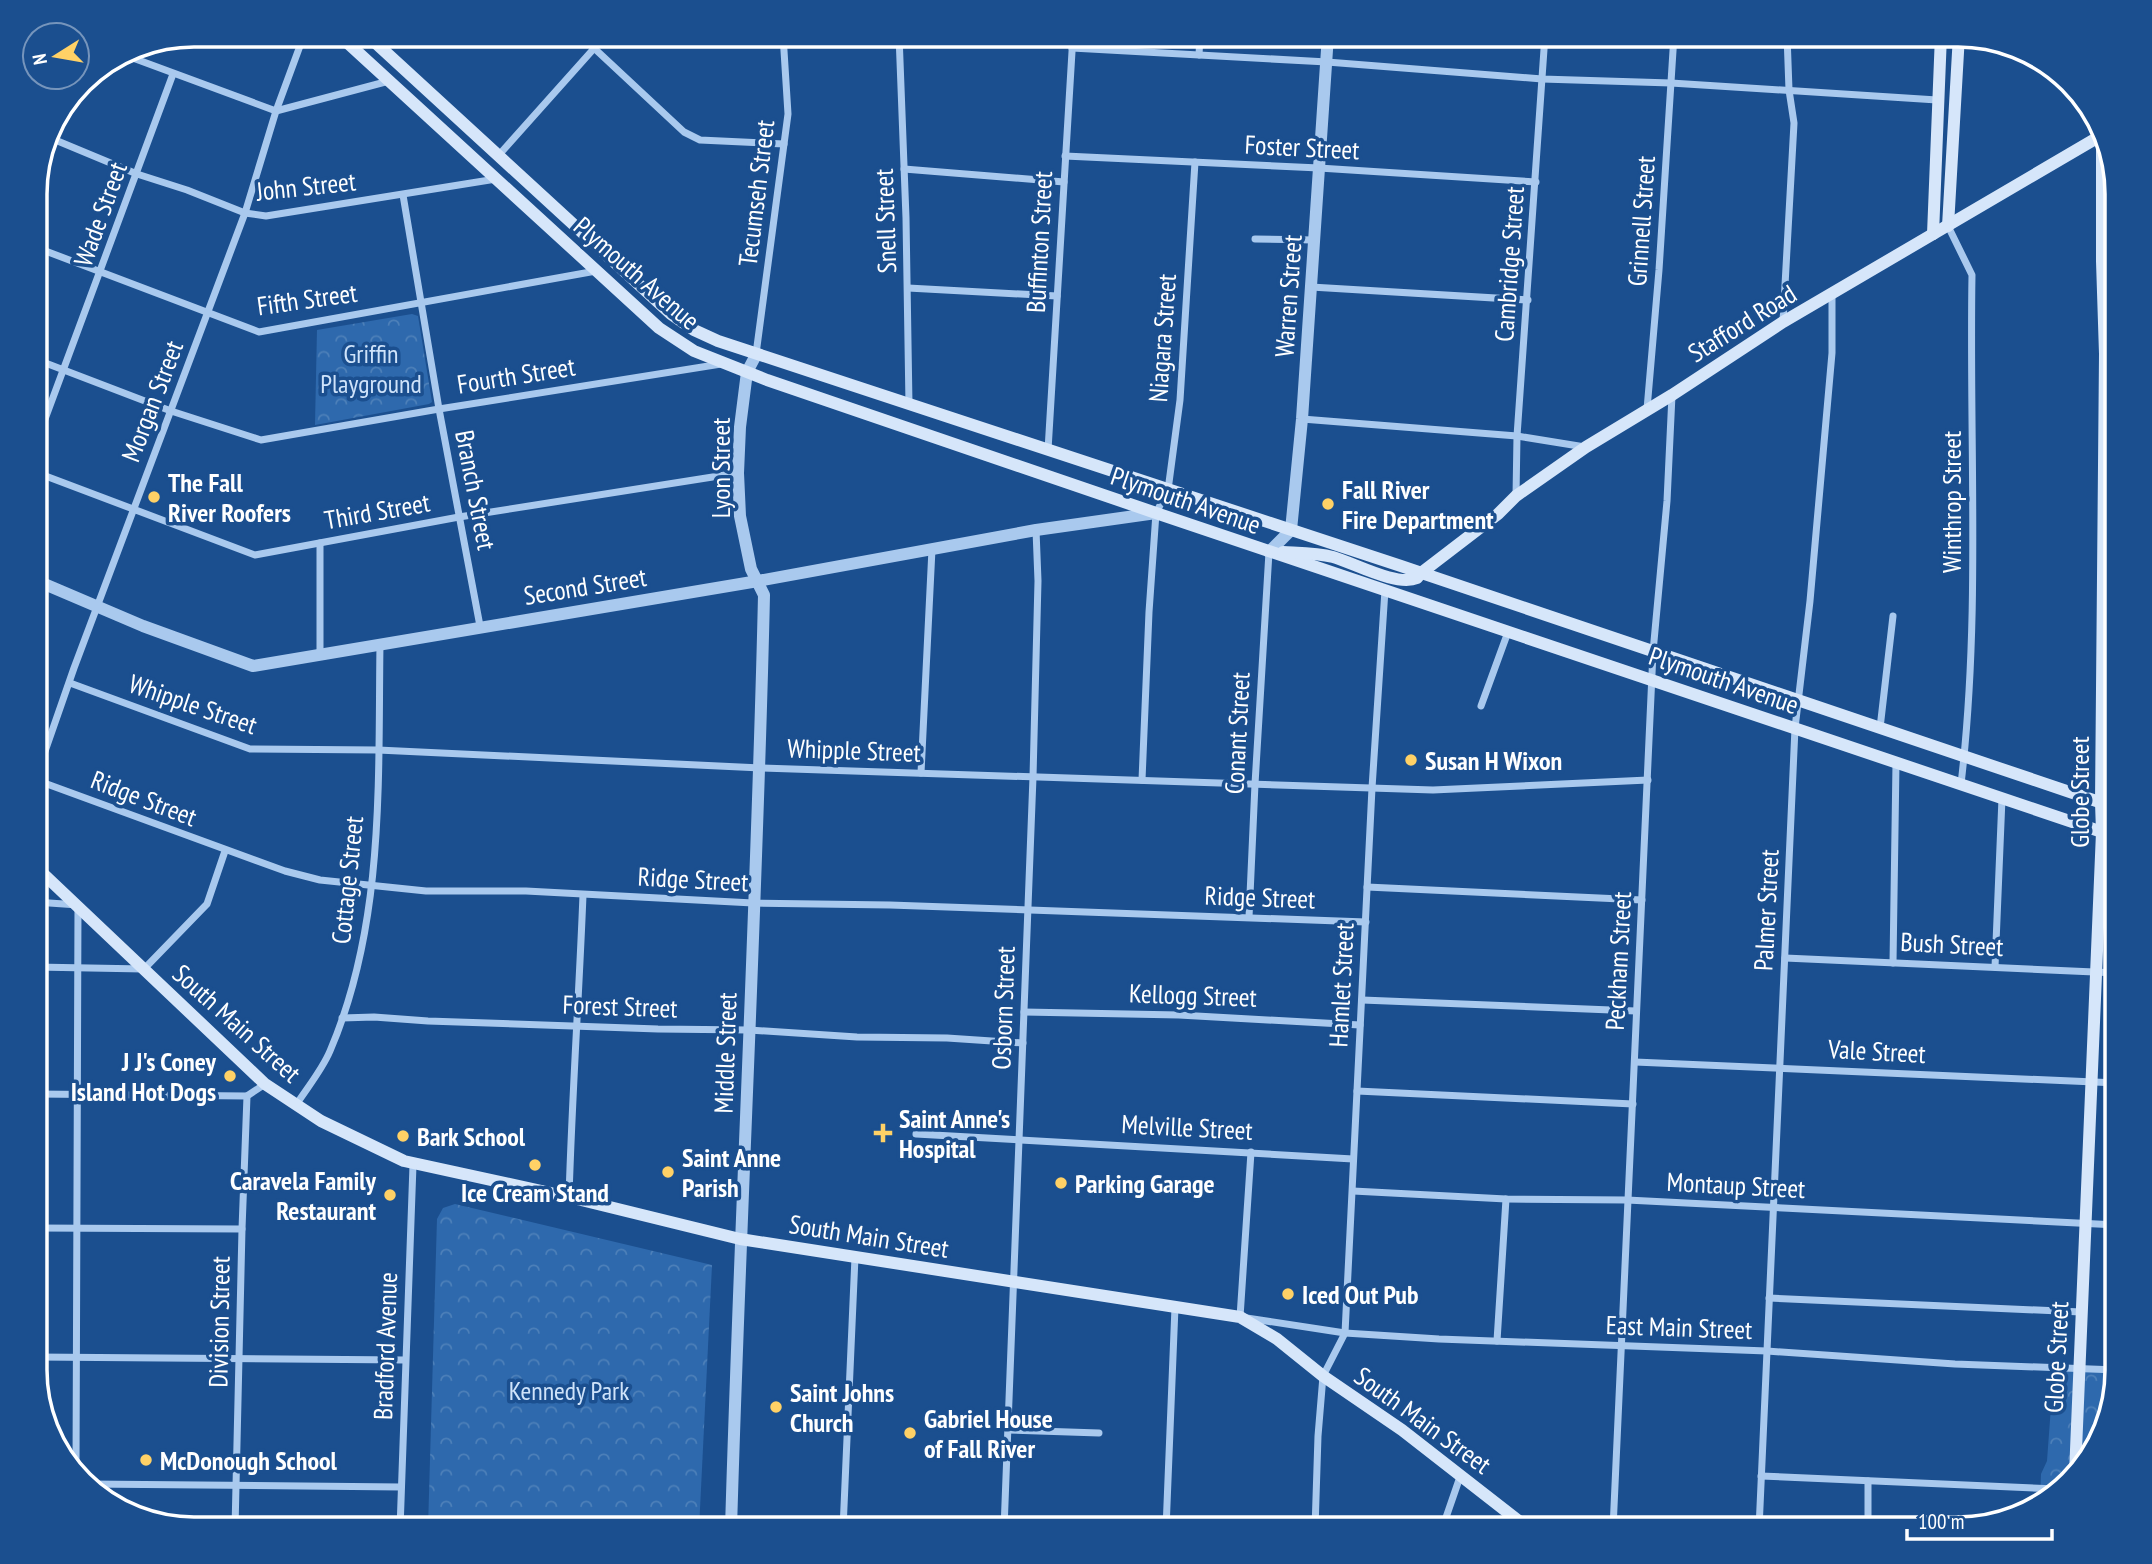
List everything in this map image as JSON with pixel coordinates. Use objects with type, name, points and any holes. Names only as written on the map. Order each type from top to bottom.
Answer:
[{"type":"main road","points":[[1933,234],[1940,47]]},
{"type":"main road","points":[[1948,226],[1958,47]]},
{"type":"main road","name":"Plymouth Avenue","points":[[353,48],[596,271],[668,335],[694,351],[724,364],[1269,552],[2105,833]]},
{"type":"main road","name":"Plymouth Avenue","points":[[381,48],[679,320],[710,338],[1421,573],[2105,804]]},
{"type":"main road","name":"Stafford Road","points":[[1421,573],[1498,514],[1516,496],[1586,447],[1672,395],[1783,322],[2094,140]]},
{"type":"main road","name":"Globe Street","points":[[2103,173],[2102,261],[2105,291]]},
{"type":"main road","points":[[1269,552],[1332,557],[1404,581],[1413,580],[1421,573]]},
{"type":"main road","name":"Globe Street","points":[[2075,1458],[2097,972],[2105,701]]},
{"type":"main road","name":"South Main Street","points":[[48,878],[265,1084],[350,1136],[413,1164],[569,1197],[740,1239],[1240,1317],[1277,1339],[1323,1376],[1402,1430],[1514,1517]]},
{"type":"street","points":[[1199,47],[1199,55]]},
{"type":"street","name":"Warren Street","points":[[1291,530],[1302,419],[1328,47]]},
{"type":"street","name":"Cambridge Street","points":[[1516,496],[1517,436],[1544,47]]},
{"type":"street","name":"Grinnell Street","points":[[1647,409],[1673,47]]},
{"type":"street","points":[[1783,322],[1794,123],[1789,90],[1787,47]]},
{"type":"street","name":"Morgan Street","points":[[48,745],[244,213],[299,48]]},
{"type":"street","points":[[498,156],[594,48],[684,132],[700,140],[784,144]]},
{"type":"street","name":"Tecumseh Street","points":[[756,355],[788,114],[784,48]]},
{"type":"street","name":"Snell Street","points":[[899,48],[908,288],[909,405]]},
{"type":"street","points":[[1072,48],[1327,62],[1542,79],[1671,83],[1937,100]]},
{"type":"street","name":"Buffinton Street","points":[[1048,451],[1072,48]]},
{"type":"street","points":[[135,59],[276,111],[390,81]]},
{"type":"street","name":"Wade Street","points":[[48,411],[173,74]]},
{"type":"street","name":"John Street","points":[[57,141],[137,174],[244,213],[266,216],[496,179]]},
{"type":"street","name":"Foster Street","points":[[1065,156],[1536,182]]},
{"type":"street","name":"Niagara Street","points":[[1156,513],[1168,490],[1180,400],[1195,162]]},
{"type":"street","points":[[904,169],[1064,182]]},
{"type":"street","name":"Branch Street","points":[[403,195],[439,409],[480,626]]},
{"type":"street","name":"Winthrop Street","points":[[1948,226],[1972,275],[1971,629],[1965,757],[1961,784]]},
{"type":"street","points":[[1255,239],[1315,240]]},
{"type":"street","name":"Fifth Street","points":[[48,252],[258,332],[596,271]]},
{"type":"street","points":[[1311,287],[1528,300]]},
{"type":"street","points":[[908,288],[1057,296]]},
{"type":"street","name":"Palmer Street","points":[[1759,1517],[1795,729],[1810,601],[1832,353],[1832,294]]},
{"type":"street","name":"Lyon Street","points":[[756,355],[747,372],[738,473],[740,516],[751,569],[758,581]]},
{"type":"street","name":"Fourth Street","points":[[48,365],[171,411],[261,440],[724,364]]},
{"type":"street","name":"Peckham Street","points":[[1613,1517],[1653,652],[1667,501],[1672,395]]},
{"type":"street","points":[[1302,419],[1517,436],[1586,447]]},
{"type":"street","name":"Third Street","points":[[48,477],[256,555],[459,517],[738,473]]},
{"type":"street","points":[[1142,780],[1156,513]]},
{"type":"street","name":"Second Street","points":[[48,585],[143,626],[253,666],[758,581],[1036,530],[1156,513]]},
{"type":"street","name":"Osborn Street","points":[[1004,1517],[1033,777],[1038,581],[1036,530]]},
{"type":"street","points":[[1269,552],[1291,530]]},
{"type":"street","points":[[320,543],[320,655]]},
{"type":"street","points":[[921,772],[932,548]]},
{"type":"street","name":"Conant Street","points":[[1249,916],[1269,552]]},
{"type":"street","name":"Middle Street","points":[[731,1517],[753,903],[761,768],[765,594],[758,581]]},
{"type":"street","name":"Hamlet Street","points":[[1323,1376],[1345,1333],[1372,788],[1385,590]]},
{"type":"street","points":[[1880,728],[1893,616]]},
{"type":"street","points":[[1482,706],[1507,632]]},
{"type":"street","name":"Cottage Street","points":[[296,1105],[330,1052],[353,987],[373,886],[380,644]]},
{"type":"street","name":"Whipple Street","points":[[70,682],[250,749],[378,750],[761,768],[1433,790],[1648,780]]},
{"type":"street","points":[[1893,963],[1896,763]]},
{"type":"street","name":"Ridge Street","points":[[48,784],[297,874],[320,880],[373,886],[426,891],[526,891],[753,903],[1249,916],[1366,922]]},
{"type":"street","points":[[1995,967],[2002,798]]},
{"type":"street","points":[[48,967],[144,969],[207,904],[225,850]]},
{"type":"street","points":[[1367,887],[1642,900]]},
{"type":"street","points":[[569,1197],[583,895]]},
{"type":"street","points":[[48,903],[78,905],[76,1457]]},
{"type":"street","name":"Bush Street","points":[[1785,958],[2105,972]]},
{"type":"street","points":[[1362,1000],[1636,1011]]},
{"type":"street","name":"Kellogg Street","points":[[1024,1012],[1179,1014],[1360,1026]]},
{"type":"street","name":"Forest Street","points":[[342,1018],[749,1030],[1023,1043]]},
{"type":"street","name":"Vale Street","points":[[1635,1062],[2105,1083]]},
{"type":"street","points":[[48,1094],[247,1096],[265,1084]]},
{"type":"street","points":[[1357,1091],[1633,1104]]},
{"type":"street","name":"Division Street","points":[[236,1517],[247,1096]]},
{"type":"street","name":"Melville Street","points":[[916,1134],[1353,1158]]},
{"type":"street","points":[[1240,1317],[1251,1152]]},
{"type":"street","name":"Bradford Avenue","points":[[400,1517],[413,1164]]},
{"type":"street","name":"Montaup Street","points":[[1353,1191],[1506,1199],[1628,1200],[2105,1224]]},
{"type":"street","points":[[1497,1341],[1506,1199]]},
{"type":"street","points":[[48,1228],[242,1229]]},
{"type":"street","points":[[844,1517],[855,1257]]},
{"type":"street","points":[[1769,1298],[2081,1312]]},
{"type":"street","points":[[1166,1517],[1175,1307]]},
{"type":"street","name":"East Main Street","points":[[1240,1317],[1345,1333],[1767,1351],[1955,1364],[2105,1369]]},
{"type":"street","points":[[48,1357],[405,1360]]},
{"type":"street","points":[[1315,1517],[1323,1376]]},
{"type":"street","points":[[1007,1430],[1098,1433]]},
{"type":"street","points":[[1446,1517],[1461,1474]]},
{"type":"street","points":[[1761,1476],[2044,1488]]},
{"type":"street","points":[[1868,1481],[1868,1517]]},
{"type":"street","points":[[103,1484],[401,1487]]},
{"type":"green space","name":"Griffin Playground","points":[[412,314],[418,316],[432,402],[315,425],[317,330]]},
{"type":"green space","name":"Kennedy Park","points":[[455,1204],[712,1265],[700,1517],[428,1517],[437,1219],[443,1208]]},
{"type":"green space","points":[[2054,1366],[2105,1368],[2102,1398],[2090,1435],[2062,1474],[2040,1491],[2041,1474],[2047,1461]]},
{"type":"place","name":"The Fall River Roofers","points":[[154,497]]},
{"type":"place","name":"Fall River Fire Department","points":[[1328,504]]},
{"type":"place","name":"Susan H Wixon","points":[[1411,760]]},
{"type":"place","name":"J J's Coney Island Hot Dogs","points":[[230,1076]]},
{"type":"place","name":"Saint Anne's Hospital","points":[[883,1133]]},
{"type":"place","name":"Bark School","points":[[403,1136]]},
{"type":"place","name":"Ice Cream Stand","points":[[535,1165]]},
{"type":"place","name":"Saint Anne Parish","points":[[668,1172]]},
{"type":"place","name":"Parking Garage","points":[[1061,1183]]},
{"type":"place","name":"Caravela Family Restaurant","points":[[390,1195]]},
{"type":"place","name":"Iced Out Pub","points":[[1288,1294]]},
{"type":"place","name":"Saint Johns Church","points":[[776,1407]]},
{"type":"place","name":"Gabriel House of Fall River","points":[[910,1433]]},
{"type":"place","name":"McDonough School","points":[[146,1460]]}]
